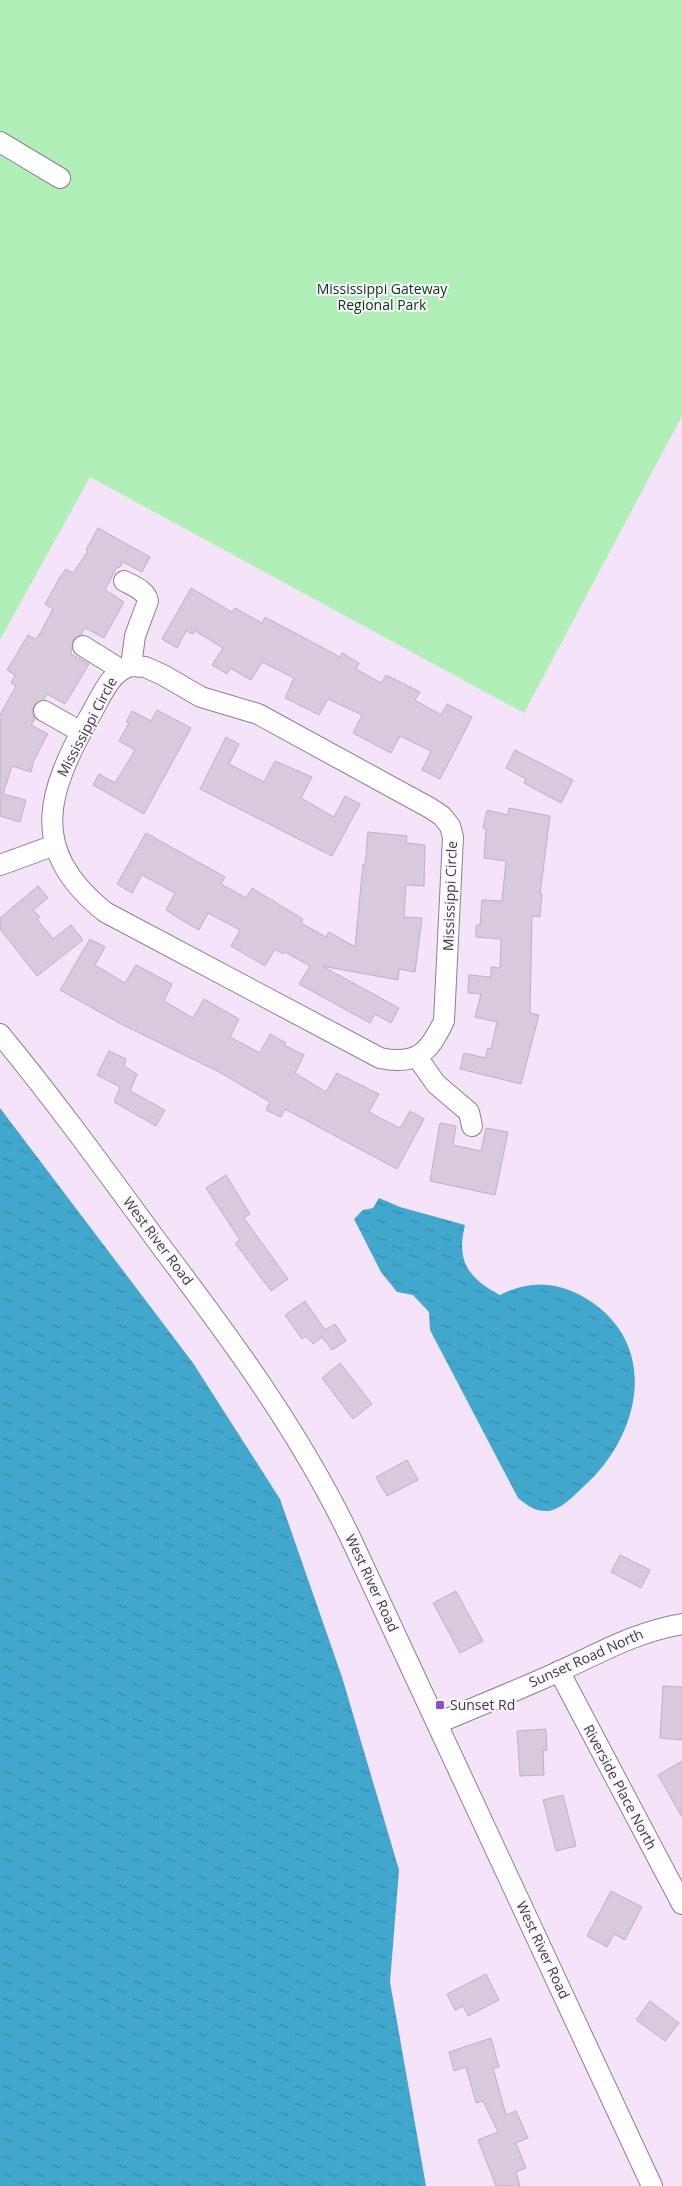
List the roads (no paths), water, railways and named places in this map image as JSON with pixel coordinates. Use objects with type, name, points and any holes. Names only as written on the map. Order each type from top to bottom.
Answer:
[{"type":"street","points":[[0,142],[60,178]]},
{"type":"street","points":[[83,646],[126,667],[148,601],[147,596],[141,590],[124,581]]},
{"type":"street","name":"Mississippi Circle","points":[[126,667],[145,667],[163,675],[200,697],[258,714],[430,808],[442,816],[450,826],[453,837],[453,855],[444,1021],[433,1044],[417,1057],[398,1062],[380,1058],[105,912],[84,895],[68,874],[55,845],[52,808],[56,784],[81,732],[111,678],[126,667]]},
{"type":"street","points":[[44,711],[81,732]]},
{"type":"street","points":[[0,865],[55,845]]},
{"type":"street","name":"West River Road","points":[[0,1034],[72,1124],[235,1345],[282,1414],[339,1513],[652,2186]]},
{"type":"street","points":[[417,1057],[436,1084],[469,1112],[472,1126]]},
{"type":"street","name":"Sunset Road North","points":[[438,1723],[559,1672],[621,1641],[654,1628],[682,1624]]},
{"type":"street","name":"Riverside Place North","points":[[559,1672],[682,1904]]},
{"type":"water","points":[[0,1108],[193,1363],[280,1499],[342,1677],[399,1870],[390,1982],[426,2186],[0,2186]]},
{"type":"water","points":[[379,1198],[400,1207],[465,1225],[462,1249],[467,1267],[472,1275],[489,1289],[500,1295],[510,1290],[540,1284],[570,1290],[606,1314],[623,1336],[633,1361],[635,1388],[630,1415],[619,1442],[603,1466],[575,1495],[562,1505],[553,1510],[539,1510],[518,1498],[430,1330],[429,1312],[413,1295],[397,1292],[381,1272],[354,1219],[363,1210],[373,1208]]},
{"type":"place","name":"Sunset Rd","points":[[440,1705]]},
{"type":"park label","name":"Mississippi Gateway Regional Park","points":[[382,298]]}]
